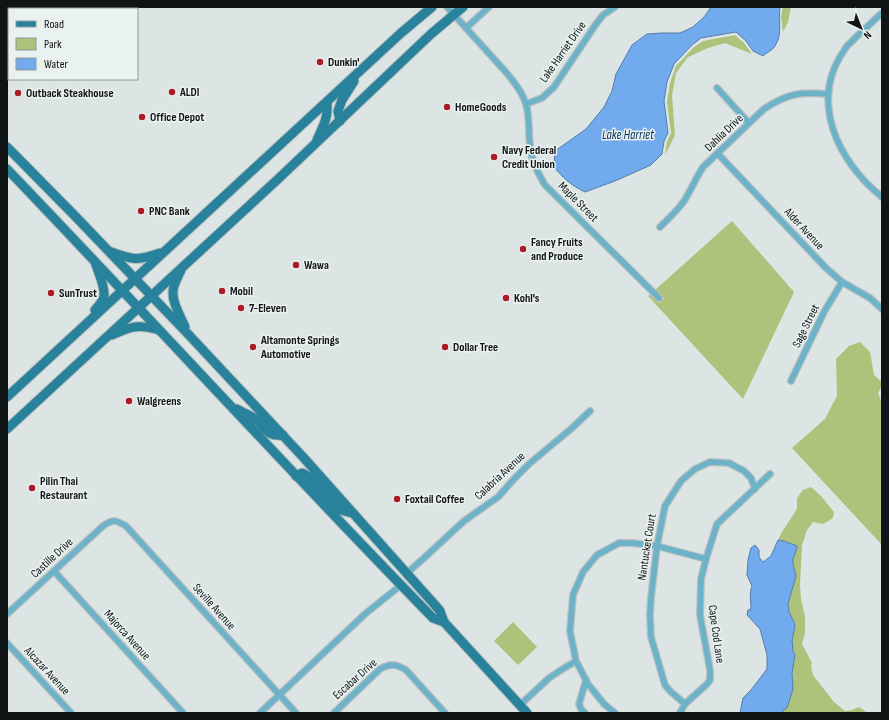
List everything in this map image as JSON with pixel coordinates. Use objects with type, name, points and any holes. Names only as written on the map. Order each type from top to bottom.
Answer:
[{"type":"main road","points":[[7,397],[432,7]]},
{"type":"main road","points":[[7,428],[340,121],[404,59],[463,7]]},
{"type":"main road","points":[[340,121],[338,111],[342,100],[360,72]]},
{"type":"main road","points":[[315,144],[326,122],[327,102]]},
{"type":"main road","points":[[8,150],[109,251],[283,435],[435,605],[440,611],[444,622],[527,713]]},
{"type":"main road","points":[[7,169],[296,476],[401,585],[433,618],[444,622]]},
{"type":"main road","points":[[109,251],[127,258],[138,260],[148,258],[165,251]]},
{"type":"main road","points":[[76,333],[101,302],[104,295],[102,282],[95,262]]},
{"type":"main road","points":[[183,266],[172,293],[176,308],[188,334]]},
{"type":"main road","points":[[104,339],[128,328],[139,326],[149,327],[160,331]]},
{"type":"main road","points":[[229,404],[254,418],[272,434],[276,436],[283,435]]},
{"type":"main road","points":[[296,476],[302,473],[308,476],[340,510],[353,514]]},
{"type":"main road","points":[[353,535],[362,536],[393,568],[407,573]]},
{"type":"main road","points":[[401,585],[416,589],[426,600],[435,605]]},
{"type":"street","name":"Maple Street","points":[[447,7],[511,78],[520,91],[526,104],[532,158],[545,185],[659,298]]},
{"type":"street","points":[[466,28],[489,7]]},
{"type":"street","name":"Lake Harriet Drive","points":[[526,104],[542,98],[554,87],[596,24],[603,15],[615,7]]},
{"type":"street","points":[[878,7],[882,12],[845,48],[833,72],[828,94],[829,113],[832,126],[847,160],[862,180],[882,197]]},
{"type":"street","points":[[717,88],[749,123]]},
{"type":"street","name":"Dahlia Drive","points":[[660,227],[683,202],[703,167],[764,110],[775,102],[788,96],[800,93],[828,94]]},
{"type":"street","name":"Alder Avenue","points":[[718,154],[826,268],[842,282],[870,298],[882,309]]},
{"type":"street","name":"Sage Street","points":[[791,381],[824,312],[842,282]]},
{"type":"street","name":"Calabria Avenue","points":[[407,573],[464,521],[498,497],[529,464],[590,411]]},
{"type":"street","name":"Nantucket Court","points":[[685,704],[665,685],[651,637],[651,598],[657,546],[664,506],[682,480],[695,469],[710,462],[729,463],[744,471],[751,478],[755,488]]},
{"type":"street","name":"Cape Cod Lane","points":[[680,713],[685,704],[710,680],[710,670],[700,615],[701,579],[717,524],[770,474]]},
{"type":"street","name":"Castille Drive","points":[[7,614],[103,526],[114,520]]},
{"type":"street","name":"Seville Avenue","points":[[114,520],[126,526],[296,713]]},
{"type":"street","points":[[615,713],[604,704],[588,684],[576,661],[570,631],[572,595],[583,572],[597,555],[619,543],[657,546],[706,558]]},
{"type":"street","name":"Majorca Avenue","points":[[54,571],[183,713]]},
{"type":"street","points":[[260,713],[365,614],[401,585]]},
{"type":"street","name":"Alcazar Avenue","points":[[7,643],[72,713]]},
{"type":"street","points":[[520,705],[549,678],[576,661]]},
{"type":"street","name":"Escabar Drive","points":[[334,713],[380,669],[393,665],[406,670],[445,713]]},
{"type":"street","points":[[585,713],[579,704],[586,680]]},
{"type":"green space","points":[[783,7],[791,7],[788,22],[783,32],[781,16]]},
{"type":"green space","points":[[735,35],[744,43],[752,54],[725,43],[708,48],[688,57],[676,73],[672,96],[675,135],[665,155],[667,142],[671,133],[667,102],[670,83],[676,66],[694,47],[703,41]]},
{"type":"green space","points":[[732,221],[794,292],[743,399],[648,296],[651,294],[660,303],[664,298],[655,290]]},
{"type":"green space","points":[[860,342],[870,352],[874,375],[882,382],[882,386],[878,393],[882,403],[882,545],[792,448],[825,419],[837,396],[836,359],[849,346]]},
{"type":"green space","points":[[811,487],[821,496],[834,512],[833,518],[823,524],[813,522],[807,530],[802,545],[800,585],[801,600],[805,616],[805,633],[802,644],[812,663],[811,666],[813,675],[834,702],[845,711],[859,707],[868,713],[782,713],[787,707],[793,680],[792,673],[795,655],[792,640],[795,626],[789,612],[788,604],[796,576],[793,559],[797,546],[778,540],[797,509],[797,498],[803,490]]},
{"type":"green space","points":[[513,622],[537,647],[518,665],[494,641]]},
{"type":"water","name":"Lake Harriet","points":[[711,7],[780,7],[780,32],[775,46],[763,56],[753,51],[746,41],[736,32],[701,38],[692,45],[674,64],[667,82],[664,101],[668,133],[664,141],[662,154],[651,165],[585,192],[568,181],[554,167],[555,151],[586,129],[604,107],[612,91],[616,74],[632,45],[647,34],[680,33],[693,27],[704,17]]},
{"type":"water","points":[[778,540],[797,546],[793,559],[796,576],[788,604],[789,612],[795,626],[792,640],[795,655],[792,673],[793,689],[787,708],[783,710],[782,713],[740,713],[743,698],[767,669],[767,655],[760,629],[747,615],[748,610],[751,609],[750,594],[752,586],[747,575],[748,560],[751,548],[755,545],[759,550],[759,557],[763,562],[771,556]]},
{"type":"place","name":"Dunkin'","points":[[320,62]]},
{"type":"place","name":"ALDI","points":[[172,92]]},
{"type":"place","name":"Outback Steakhouse","points":[[18,93]]},
{"type":"place","name":"HomeGoods","points":[[447,107]]},
{"type":"place","name":"Office Depot","points":[[142,117]]},
{"type":"place","name":"Navy Federal Credit Union","points":[[494,157]]},
{"type":"place","name":"PNC Bank","points":[[141,211]]},
{"type":"place","name":"Fancy Fruits and Produce","points":[[523,249]]},
{"type":"place","name":"Wawa","points":[[296,265]]},
{"type":"place","name":"Mobil","points":[[222,291]]},
{"type":"place","name":"SunTrust","points":[[51,293]]},
{"type":"place","name":"Kohl's","points":[[506,298]]},
{"type":"place","name":"7-Eleven","points":[[241,308]]},
{"type":"place","name":"Altamonte Springs Automotive","points":[[253,347]]},
{"type":"place","name":"Dollar Tree","points":[[445,347]]},
{"type":"place","name":"Walgreens","points":[[129,401]]},
{"type":"place","name":"Pilin Thai Restaurant","points":[[32,488]]},
{"type":"place","name":"Foxtail Coffee","points":[[397,499]]}]
